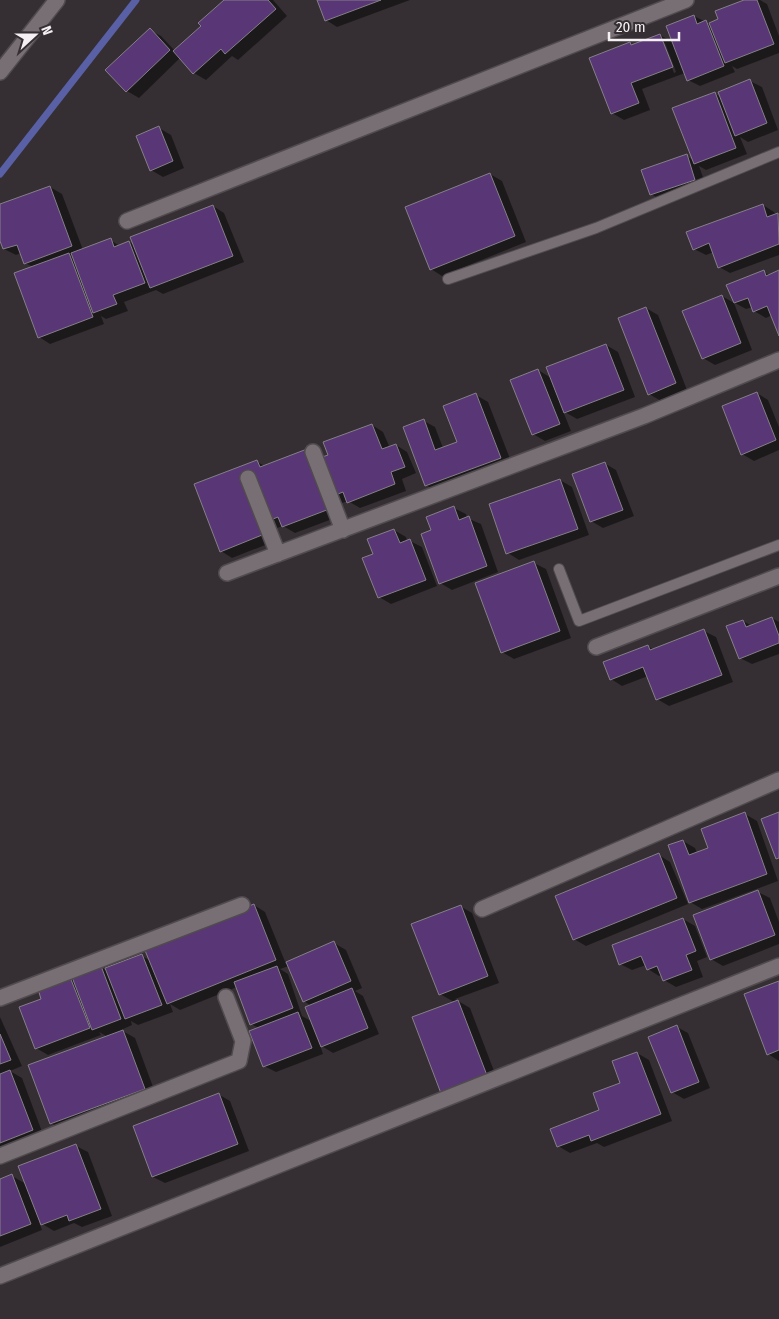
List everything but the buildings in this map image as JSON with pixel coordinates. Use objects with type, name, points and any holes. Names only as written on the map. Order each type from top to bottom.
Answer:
[{"type":"street","points":[[0,72],[58,0]]},
{"type":"street","points":[[127,220],[686,0]]},
{"type":"street","points":[[227,573],[644,416],[779,360]]},
{"type":"street","points":[[313,452],[343,530]]},
{"type":"street","points":[[248,478],[278,554]]},
{"type":"street","points":[[596,647],[779,576]]},
{"type":"street","points":[[482,909],[779,780]]},
{"type":"street","points":[[0,998],[242,905]]},
{"type":"street","points":[[0,1276],[779,966]]},
{"type":"street","points":[[0,1156],[239,1061],[243,1041],[226,997]]},
{"type":"lane","points":[[448,279],[596,228],[779,152]]},
{"type":"lane","points":[[559,569],[580,621],[779,545]]},
{"type":"waterway","points":[[0,174],[136,0]]}]
